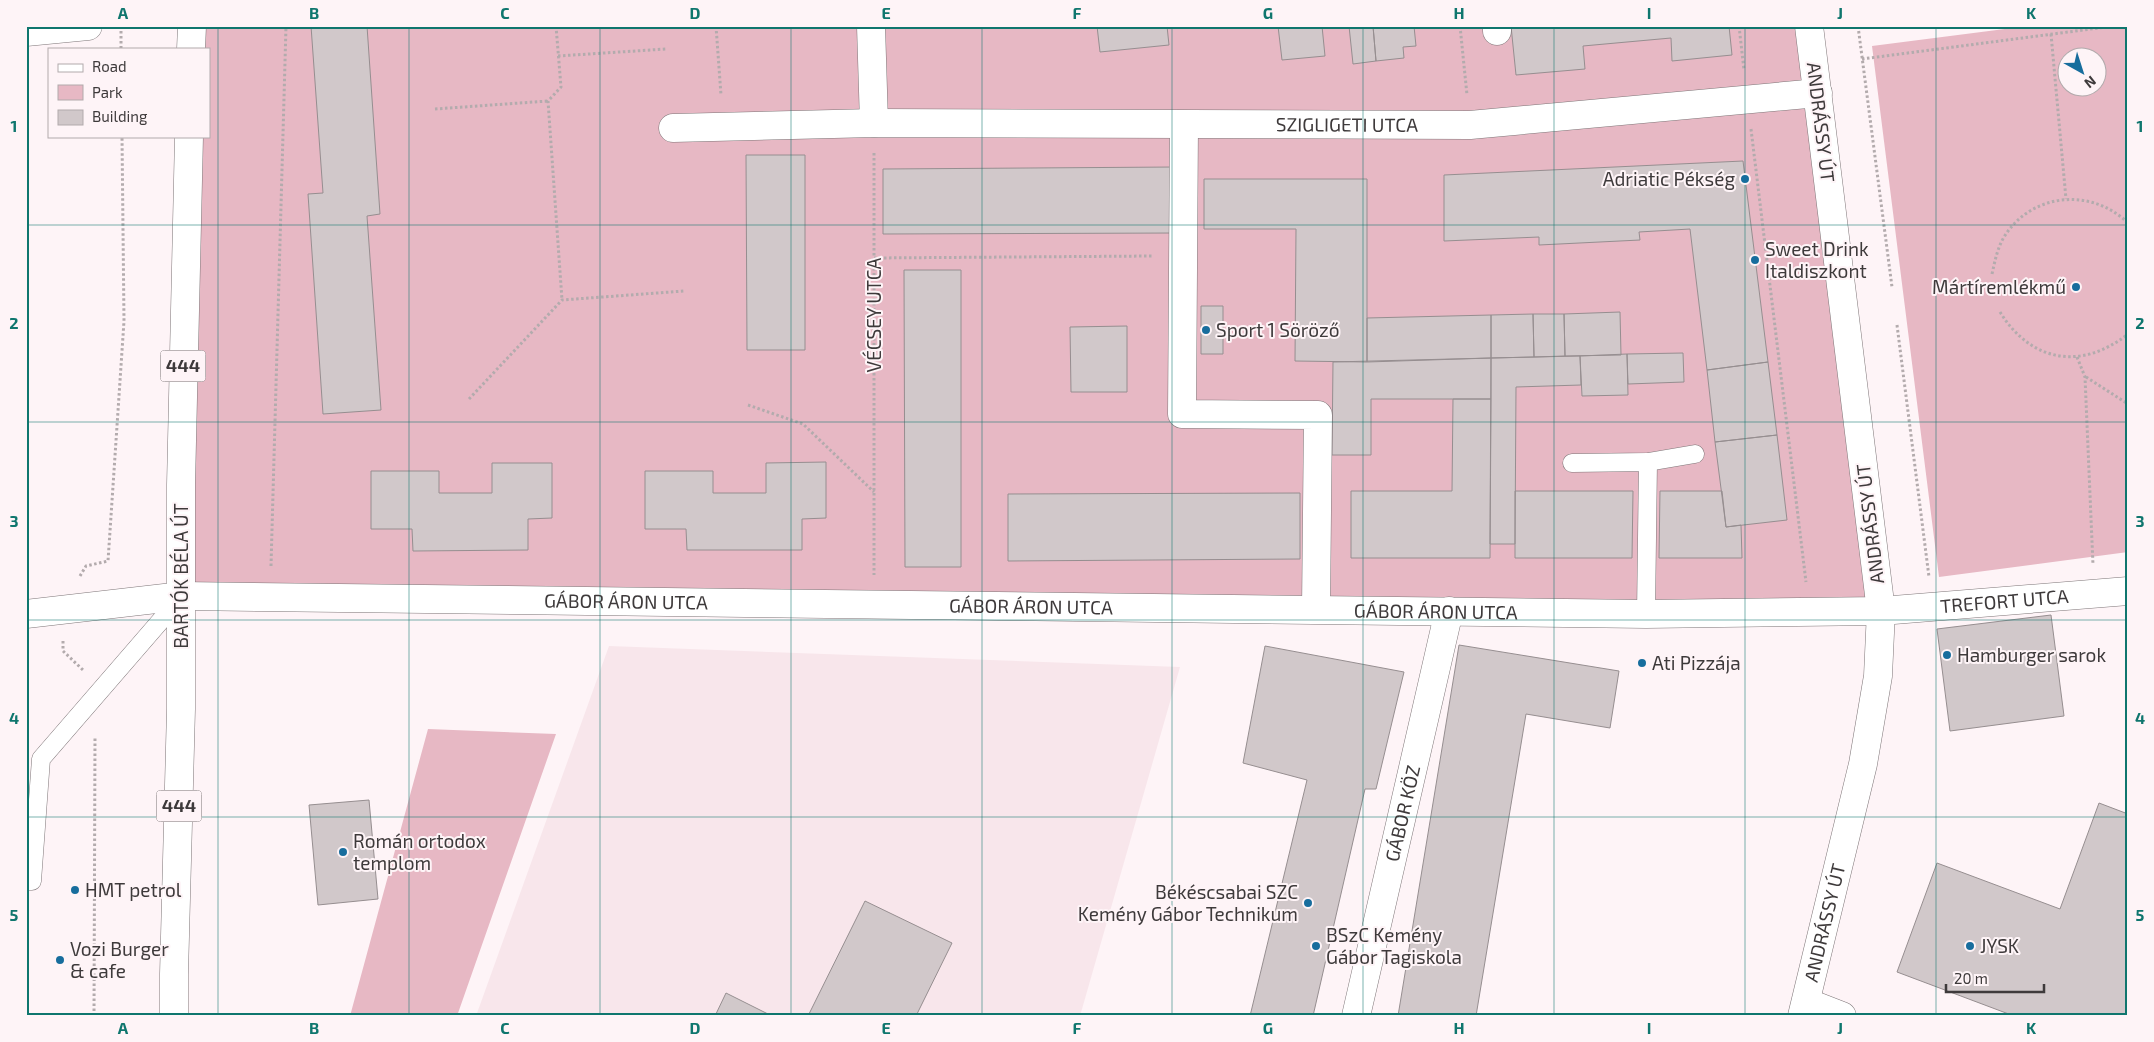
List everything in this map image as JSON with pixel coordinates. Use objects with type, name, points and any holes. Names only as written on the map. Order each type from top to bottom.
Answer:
[{"type":"street","points":[[26,32],[88,26]]},
{"type":"street","points":[[191,48],[192,26]]},
{"type":"street","points":[[871,26],[874,123]]},
{"type":"street","name":"ANDRÁSSY ÚT","points":[[1804,1009],[1863,764],[1878,676],[1881,611],[1809,26]]},
{"type":"street","name":"SZIGLIGETI UTCA","points":[[673,128],[874,123],[1470,125],[1818,93]]},
{"type":"street","points":[[1184,125],[1182,414],[1318,415],[1316,610]]},
{"type":"street","name":"BARTÓK BÉLA ÚT","points":[[174,1016],[181,709],[181,485],[189,138]]},
{"type":"street","name":"TREFORT UTCA","points":[[1881,611],[2128,591]]},
{"type":"street","name":"GÁBOR ÁRON UTCA","points":[[26,614],[182,596],[1646,614],[1881,611]]},
{"type":"street","name":"GÁBOR KÖZ","points":[[1356,1016],[1449,611]]},
{"type":"street","points":[[1804,1009],[1842,1016]]},
{"type":"lane","points":[[1572,463],[1648,462],[1695,454]]},
{"type":"lane","points":[[1646,614],[1648,462]]},
{"type":"lane","points":[[26,881],[32,881],[40,759],[182,596]]},
{"type":"path","points":[[121,26],[121,48]]},
{"type":"path","points":[[270,597],[286,26]]},
{"type":"path","points":[[435,109],[548,100],[561,87],[556,26]]},
{"type":"path","points":[[716,26],[721,101]]},
{"type":"path","points":[[1460,26],[1470,125]]},
{"type":"path","points":[[1858,26],[1892,287]]},
{"type":"path","points":[[1862,59],[2114,26]]},
{"type":"path","points":[[2051,34],[2066,199]]},
{"type":"path","points":[[558,56],[666,49]]},
{"type":"path","points":[[548,100],[562,300]]},
{"type":"path","points":[[1750,121],[1807,584],[1797,584]]},
{"type":"path","name":"VÉCSEY UTCA","points":[[864,577],[874,577],[874,123]]},
{"type":"path","points":[[1992,274],[2003,238],[2015,222],[2030,210],[2047,203],[2066,199],[2085,200],[2103,205],[2120,215],[2128,223]]},
{"type":"path","points":[[874,258],[1183,256]]},
{"type":"path","points":[[469,399],[562,300],[684,291]]},
{"type":"path","points":[[2000,312],[2010,328],[2023,341],[2040,351],[2058,356],[2077,357],[2096,353],[2114,345],[2128,334]]},
{"type":"path","points":[[1897,325],[1930,581]]},
{"type":"path","points":[[2077,357],[2085,377],[2096,594]]},
{"type":"path","points":[[2085,377],[2128,404]]},
{"type":"path","points":[[748,405],[804,424],[874,492]]},
{"type":"shaded area","points":[[609,646],[1180,667],[1080,1016],[476,1016]]},
{"type":"green space","points":[[205,26],[1802,26],[1868,608],[189,591],[202,138],[210,138],[210,48],[204,48]]},
{"type":"green space","points":[[2028,26],[2128,26],[2128,552],[1939,577],[1872,46]]},
{"type":"green space","points":[[428,729],[556,734],[457,1016],[350,1016]]},
{"type":"building","points":[[311,26],[367,26],[380,214],[367,216],[381,410],[323,414],[308,194],[323,193]]},
{"type":"building","points":[[1097,26],[1167,26],[1169,45],[1100,52]]},
{"type":"building","points":[[1278,26],[1322,26],[1325,56],[1282,60]]},
{"type":"building","points":[[1349,26],[1373,26],[1376,61],[1353,64]]},
{"type":"building","points":[[1373,26],[1414,26],[1416,46],[1403,47],[1404,58],[1376,61]]},
{"type":"building","points":[[1511,26],[1729,26],[1732,55],[1672,61],[1671,38],[1583,46],[1585,69],[1516,75]]},
{"type":"building","points":[[746,155],[805,155],[805,350],[747,350]]},
{"type":"building","points":[[1743,161],[1768,362],[1707,370],[1690,229],[1639,232],[1640,240],[1539,245],[1539,237],[1444,241],[1444,175]]},
{"type":"building","points":[[1175,167],[1175,233],[883,234],[883,169]]},
{"type":"building","points":[[1204,179],[1367,179],[1367,362],[1295,361],[1296,229],[1204,229]]},
{"type":"building","points":[[904,270],[961,270],[961,567],[905,567]]},
{"type":"building","points":[[1201,306],[1223,306],[1223,354],[1201,354]]},
{"type":"building","points":[[1620,312],[1621,355],[1565,356],[1564,314]]},
{"type":"building","points":[[1533,314],[1534,357],[1491,358],[1491,315]]},
{"type":"building","points":[[1533,314],[1564,314],[1565,356],[1534,357]]},
{"type":"building","points":[[1491,315],[1491,358],[1367,362],[1367,318]]},
{"type":"building","points":[[1127,326],[1127,392],[1071,392],[1070,327]]},
{"type":"building","points":[[1683,353],[1684,382],[1628,384],[1627,354]]},
{"type":"building","points":[[1627,354],[1628,395],[1582,396],[1580,356]]},
{"type":"building","points":[[1580,356],[1581,385],[1516,387],[1515,544],[1490,544],[1491,358]]},
{"type":"building","points":[[1491,358],[1491,399],[1371,399],[1371,455],[1332,455],[1333,362]]},
{"type":"building","points":[[1768,362],[1777,435],[1715,442],[1707,370]]},
{"type":"building","points":[[1453,399],[1491,399],[1490,558],[1351,558],[1351,491],[1452,491]]},
{"type":"building","points":[[1777,435],[1787,520],[1726,527],[1715,442]]},
{"type":"building","points":[[826,462],[826,518],[802,519],[802,550],[687,550],[686,529],[645,529],[645,471],[713,471],[713,493],[766,493],[766,463]]},
{"type":"building","points":[[492,463],[552,463],[552,518],[528,519],[528,550],[413,551],[412,529],[371,529],[371,471],[439,471],[439,493],[492,493]]},
{"type":"building","points":[[1515,491],[1633,491],[1632,558],[1515,558]]},
{"type":"building","points":[[1660,491],[1722,491],[1726,527],[1741,525],[1742,558],[1659,558]]},
{"type":"building","points":[[1300,493],[1300,559],[1008,561],[1008,494]]},
{"type":"building","points":[[2051,615],[2064,716],[1950,731],[1937,629]]},
{"type":"building","points":[[1459,645],[1619,671],[1610,728],[1526,714],[1476,1016],[1398,1016]]},
{"type":"building","name":"Békéscsabai SZC Kemény Gábor Technikum","points":[[1265,646],[1404,672],[1376,789],[1365,789],[1313,1016],[1250,1016],[1307,780],[1243,763]]},
{"type":"building","name":"Román ortodox templom","points":[[369,800],[378,899],[318,905],[309,805]]},
{"type":"building","points":[[2099,803],[2128,814],[2128,1016],[2014,1016],[1897,972],[1937,863],[2060,909]]},
{"type":"building","points":[[865,901],[952,943],[916,1016],[808,1016]]},
{"type":"building","points":[[726,993],[772,1016],[715,1016]]},
{"type":"place","name":"Adriatic Pékség","points":[[1745,179]]},
{"type":"place","name":"Sweet Drink Italdiszkont","points":[[1755,260]]},
{"type":"place","name":"Mártíremlékmű","points":[[2076,287]]},
{"type":"place","name":"Sport 1 Söröző","points":[[1206,330]]},
{"type":"place","name":"Hamburger sarok","points":[[1947,655]]},
{"type":"place","name":"Ati Pizzája","points":[[1642,663]]},
{"type":"place","name":"Román ortodox templom","points":[[343,852]]},
{"type":"place","name":"HMT petrol","points":[[75,890]]},
{"type":"place","name":"Békéscsabai SZC Kemény Gábor Technikum","points":[[1308,903]]},
{"type":"place","name":"BSzC Kemény Gábor Tagiskola","points":[[1316,946]]},
{"type":"place","name":"JYSK","points":[[1970,946]]},
{"type":"place","name":"Vozi Burger & cafe","points":[[60,960]]}]
